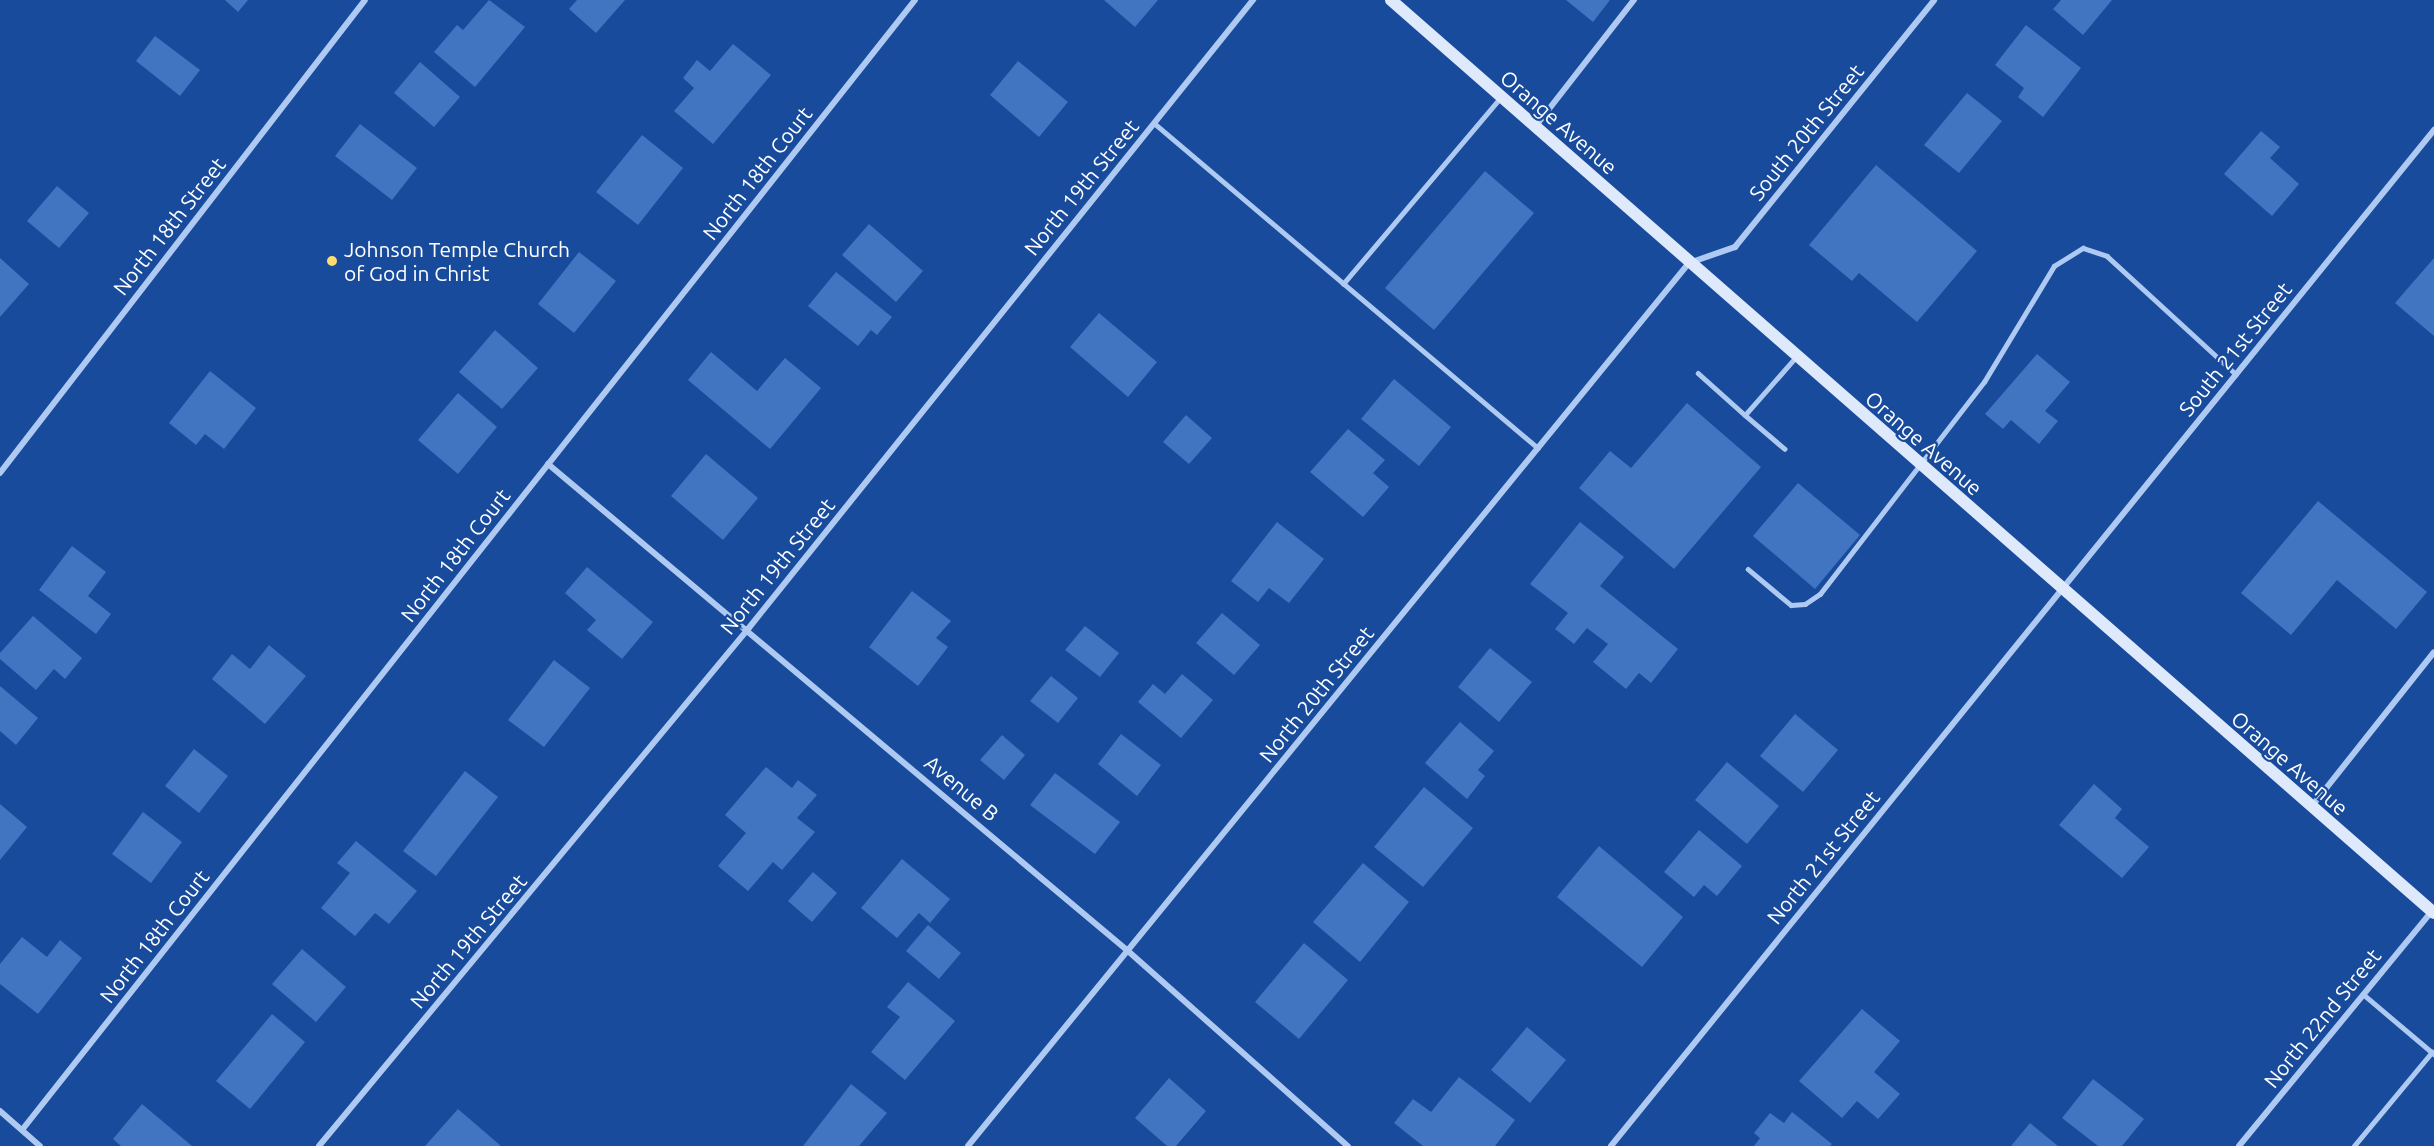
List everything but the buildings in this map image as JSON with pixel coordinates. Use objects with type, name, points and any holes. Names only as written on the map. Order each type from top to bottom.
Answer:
[{"type":"main road","name":"Orange Avenue","points":[[1391,0],[2060,589],[2433,912]]},
{"type":"street","name":"North 18th Street","points":[[0,473],[365,0]]},
{"type":"street","name":"North 18th Court","points":[[21,1130],[915,0]]},
{"type":"street","name":"North 19th Street","points":[[323,1145],[748,629],[1253,0]]},
{"type":"street","points":[[1535,127],[1634,0]]},
{"type":"street","name":"South 20th Street","points":[[1689,263],[1735,247],[1934,0]]},
{"type":"street","name":"South 21st Street","points":[[2060,589],[2434,130]]},
{"type":"street","name":"North 20th Street","points":[[968,1146],[1689,263]]},
{"type":"street","name":"Avenue B","points":[[548,464],[748,629],[1128,951],[1348,1146]]},
{"type":"street","name":"North 21st Street","points":[[1611,1146],[2060,589]]},
{"type":"street","points":[[2311,806],[2434,652]]},
{"type":"street","name":"North 22nd Street","points":[[2239,1146],[2433,912]]},
{"type":"street","points":[[0,1111],[40,1146]]},
{"type":"lane","points":[[1343,284],[1501,97]]},
{"type":"lane","points":[[1154,123],[1538,448]]},
{"type":"lane","points":[[1748,569],[1791,605],[1805,604],[1820,594],[2010,344],[2034,296],[2054,266],[2083,248],[2108,256],[2236,374]]},
{"type":"lane","points":[[1745,415],[1796,357]]},
{"type":"lane","points":[[1698,374],[1785,450]]},
{"type":"lane","points":[[2354,1146],[2433,1053],[2363,994]]},
{"type":"place","name":"Johnson Temple Church of God in Christ","points":[[332,261]]}]
